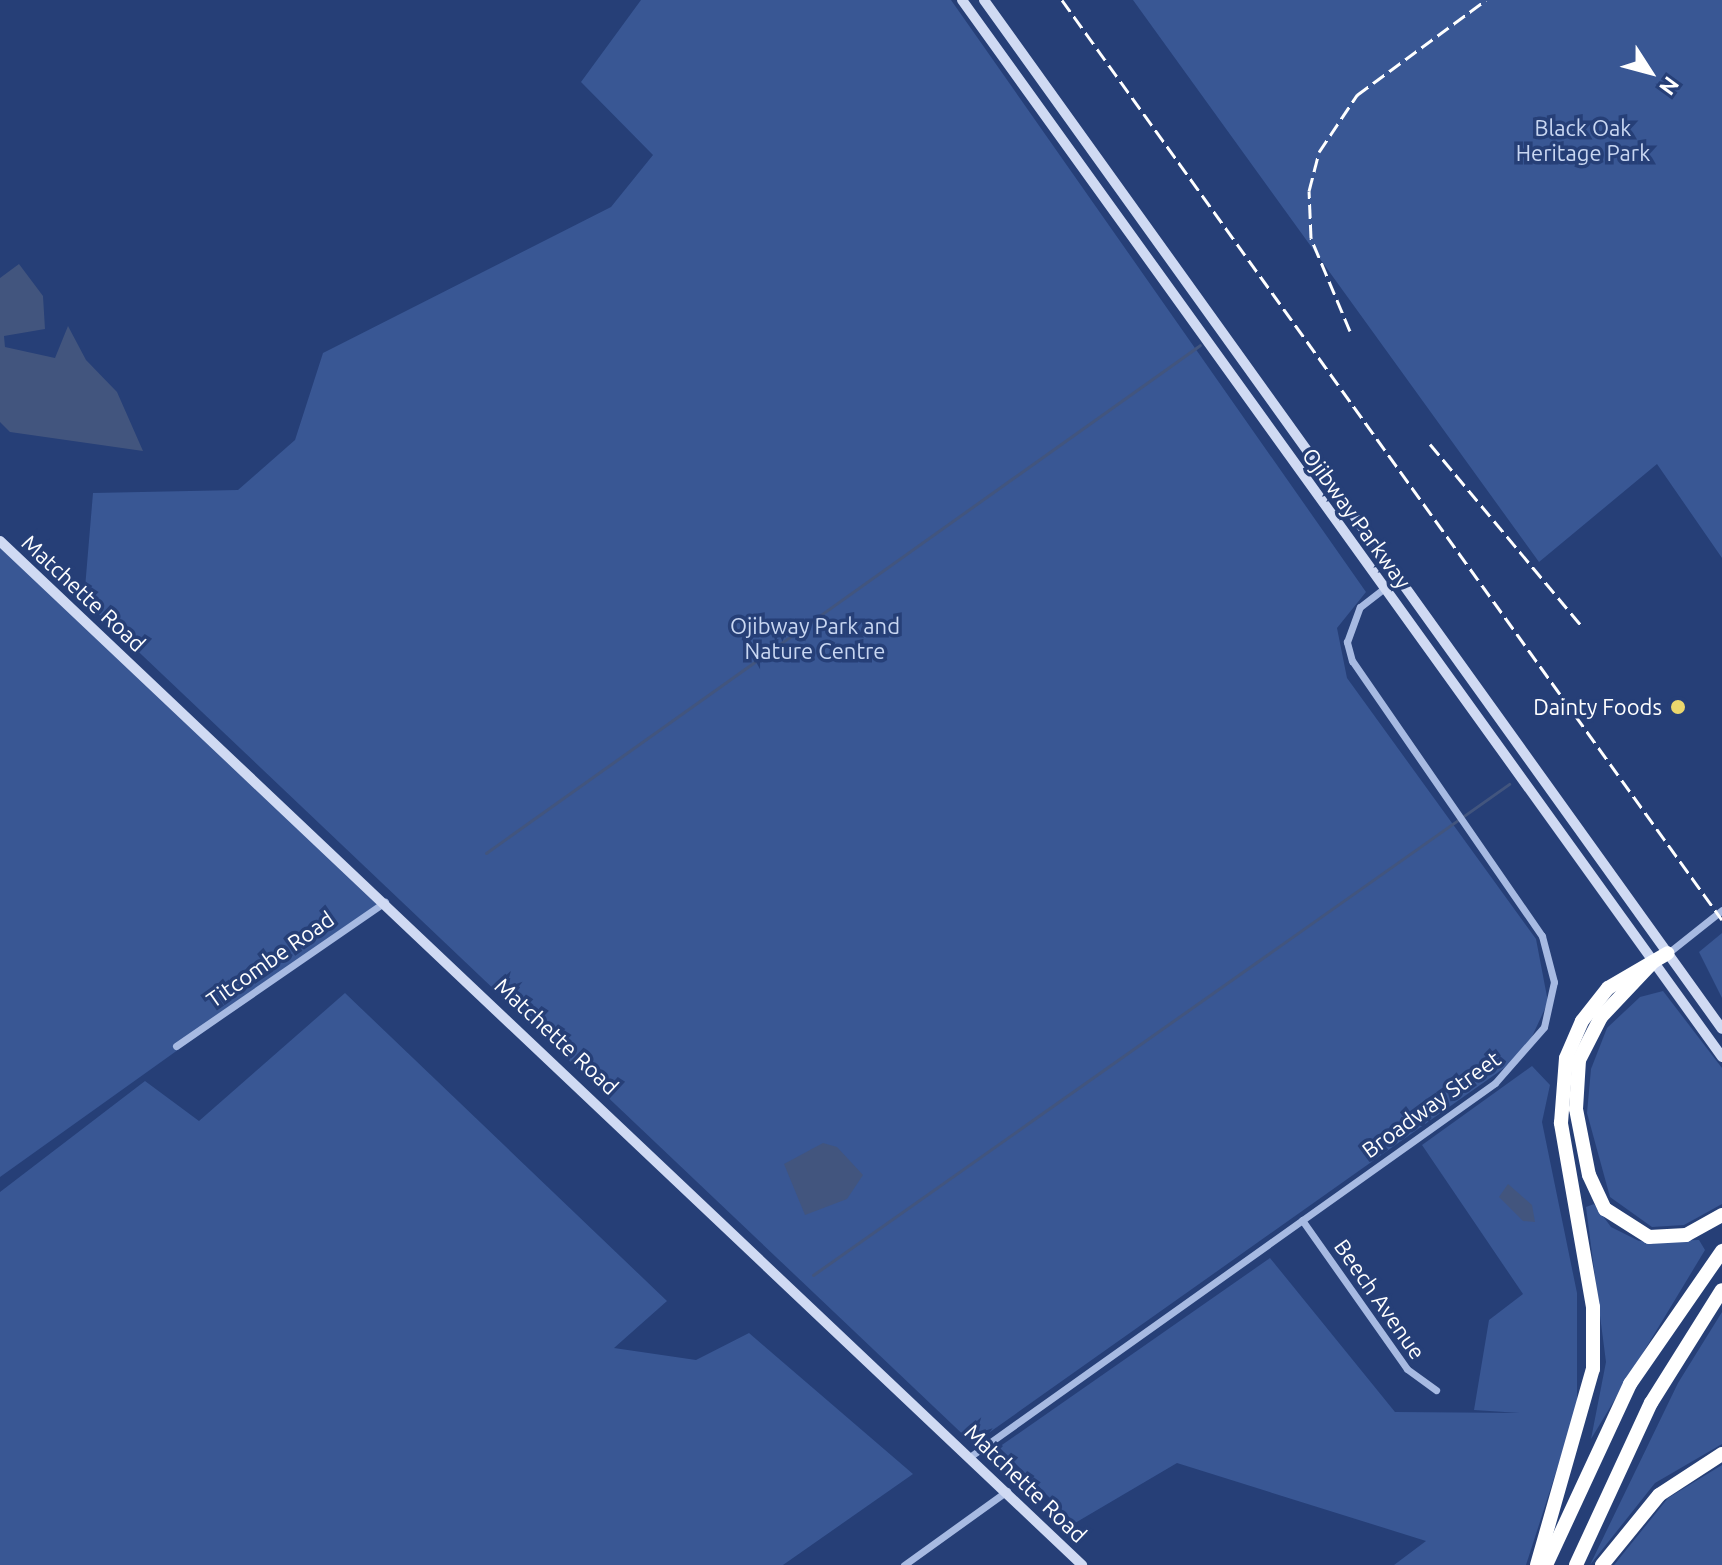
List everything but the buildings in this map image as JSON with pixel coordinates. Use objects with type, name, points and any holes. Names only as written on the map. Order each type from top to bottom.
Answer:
[{"type":"highway","points":[[1537,1565],[1582,1425],[1593,1369],[1593,1307],[1561,1123],[1566,1058],[1592,1005],[1627,972],[1668,953]]},
{"type":"highway","points":[[1653,962],[1601,1017],[1579,1060],[1576,1109],[1589,1175],[1605,1209],[1649,1237],[1686,1235],[1722,1215]]},
{"type":"highway","points":[[1546,1565],[1630,1384],[1722,1251]]},
{"type":"highway","points":[[1576,1565],[1651,1403],[1722,1290]]},
{"type":"highway","points":[[1602,1565],[1659,1495],[1722,1454]]},
{"type":"main road","name":"Ojibway Parkway","points":[[962,0],[1722,1057]]},
{"type":"main road","name":"Ojibway Parkway","points":[[984,0],[1722,1029]]},
{"type":"main road","name":"Matchette Road","points":[[0,541],[971,1456],[1082,1565]]},
{"type":"street","name":"Broadway Street","points":[[971,1456],[1522,1060],[1544,1027],[1553,992],[1542,936],[1352,661],[1352,622],[1383,588],[1400,576]]},
{"type":"street","name":"Titcombe Road","points":[[176,1046],[385,902]]},
{"type":"street","points":[[1668,953],[1722,910]]},
{"type":"street","name":"Beech Avenue","points":[[1302,1220],[1413,1376],[1436,1390]]},
{"type":"street","points":[[904,1565],[1007,1491]]},
{"type":"green space","name":"Ojibway Park and Nature Centre","points":[[641,0],[951,0],[1366,592],[1337,628],[1347,678],[1536,939],[1548,1002],[1524,1054],[973,1444],[84,600],[93,493],[238,490],[295,440],[323,353],[611,207],[653,155],[581,82]]},
{"type":"green space","name":"Black Oak Heritage Park","points":[[1133,0],[1722,0],[1722,558],[1657,464],[1539,562]]},
{"type":"green space","points":[[0,544],[385,902],[0,1177]]},
{"type":"green space","points":[[1722,933],[1722,998],[1699,952]]},
{"type":"green space","points":[[1663,991],[1722,1068],[1722,1204],[1684,1225],[1652,1227],[1610,1197],[1587,1113],[1591,1069],[1607,1028],[1640,997]]},
{"type":"green space","points":[[345,993],[667,1301],[614,1348],[696,1360],[749,1333],[913,1474],[783,1565],[0,1565],[0,1192],[145,1081],[199,1121]]},
{"type":"green space","points":[[1532,1066],[1550,1085],[1542,1122],[1577,1293],[1577,1407],[1526,1565],[1394,1565],[1426,1541],[1177,1463],[1075,1523],[999,1447],[1270,1258],[1395,1412],[1520,1413],[1474,1410],[1489,1320],[1523,1294],[1422,1145]]},
{"type":"green space","points":[[1594,1204],[1611,1227],[1639,1241],[1699,1240],[1705,1250],[1591,1439],[1606,1362],[1586,1207]]},
{"type":"green space","points":[[1722,1312],[1722,1444],[1655,1483],[1590,1565],[1678,1383]]},
{"type":"green space","points":[[1722,1465],[1722,1565],[1614,1565],[1668,1498]]},
{"type":"shaded area","points":[[19,264],[43,296],[45,329],[4,336],[5,347],[55,358],[68,326],[86,360],[117,392],[143,451],[10,432],[0,422],[0,278]]},
{"type":"shaded area","points":[[823,1143],[837,1147],[863,1175],[847,1199],[805,1215],[784,1164]]},
{"type":"shaded area","points":[[1508,1184],[1532,1205],[1535,1222],[1523,1221],[1499,1197]]},
{"type":"waterway","points":[[486,853],[1200,345]]},
{"type":"waterway","points":[[813,1275],[1509,784]]},
{"type":"railway","points":[[1062,0],[1722,920]]},
{"type":"railway","points":[[1350,331],[1311,238],[1309,191],[1319,152],[1357,95],[1486,0]]},
{"type":"railway","points":[[1430,444],[1581,625]]},
{"type":"place","name":"Dainty Foods","points":[[1678,707]]}]
